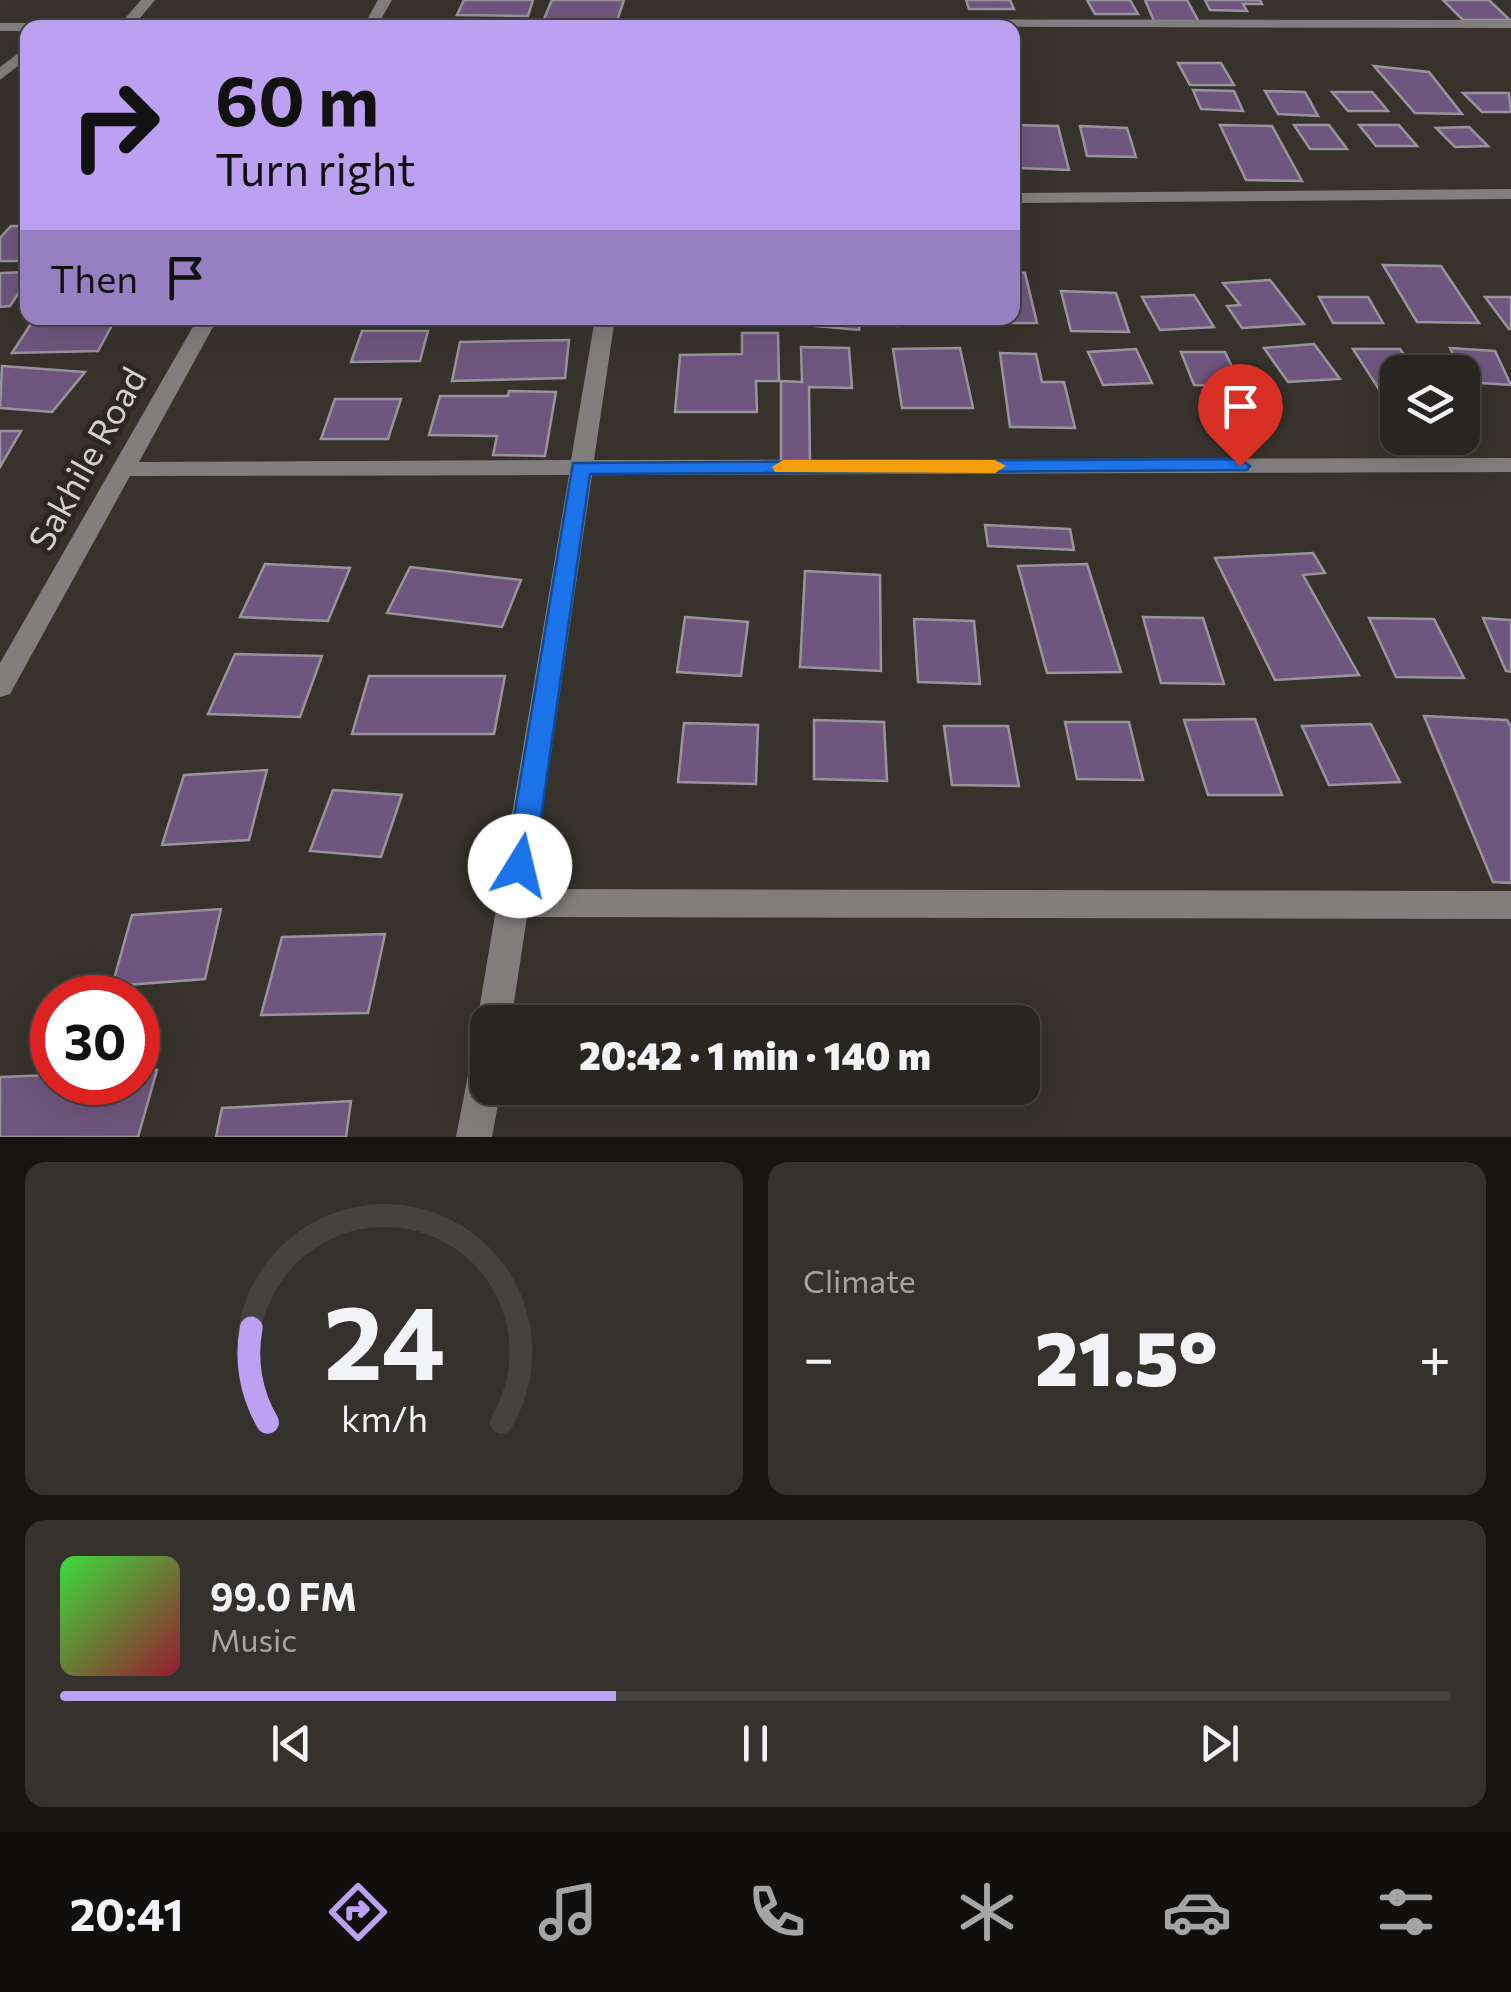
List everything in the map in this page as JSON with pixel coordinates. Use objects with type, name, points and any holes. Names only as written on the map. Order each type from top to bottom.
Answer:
[{"type":"street","points":[[131,20],[148,0]]},
{"type":"street","points":[[1020,22],[1511,24]]},
{"type":"street","points":[[0,75],[20,57]]},
{"type":"street","points":[[1020,198],[1511,194]]},
{"type":"street","name":"Sakhile Road","points":[[0,686],[204,325]]},
{"type":"street","points":[[497,1005],[604,325]]},
{"type":"street","points":[[123,470],[1511,465]]},
{"type":"street","points":[[514,903],[1511,905]]},
{"type":"street","points":[[474,1137],[480,1105]]},
{"type":"building","points":[[464,0],[533,0],[528,16],[457,15]]},
{"type":"building","points":[[552,0],[624,0],[617,20],[544,19]]},
{"type":"building","points":[[966,0],[1010,0],[1014,9],[969,9]]},
{"type":"building","points":[[1087,0],[1130,0],[1138,14],[1095,14]]},
{"type":"building","points":[[1145,0],[1187,0],[1199,22],[1154,21]]},
{"type":"building","points":[[1205,0],[1260,0],[1262,4],[1243,4],[1247,11],[1210,10]]},
{"type":"building","points":[[1443,0],[1489,0],[1510,20],[1463,20]]},
{"type":"building","points":[[1178,63],[1221,63],[1234,85],[1190,85]]},
{"type":"building","points":[[1374,66],[1429,72],[1462,114],[1415,113]]},
{"type":"building","points":[[1193,90],[1234,91],[1243,111],[1201,109]]},
{"type":"building","points":[[1265,91],[1305,92],[1318,116],[1278,114]]},
{"type":"building","points":[[1332,92],[1372,92],[1388,111],[1348,111]]},
{"type":"building","points":[[1463,93],[1509,93],[1511,112],[1482,112]]},
{"type":"building","points":[[1020,125],[1058,126],[1069,170],[1020,168]]},
{"type":"building","points":[[1220,125],[1272,126],[1302,181],[1246,180]]},
{"type":"building","points":[[1294,125],[1329,125],[1347,149],[1310,149]]},
{"type":"building","points":[[1359,125],[1399,125],[1417,146],[1376,146]]},
{"type":"building","points":[[1080,126],[1127,128],[1136,157],[1087,156]]},
{"type":"building","points":[[1469,127],[1488,146],[1455,147],[1436,128]]},
{"type":"building","points":[[11,226],[20,226],[20,261],[0,261],[0,238]]},
{"type":"building","points":[[1383,265],[1441,266],[1479,323],[1417,322]]},
{"type":"building","points":[[20,272],[20,291],[10,306],[0,307],[0,273]]},
{"type":"building","points":[[1020,273],[1025,273],[1037,323],[1020,323]]},
{"type":"building","points":[[1270,280],[1304,324],[1242,328],[1227,306],[1240,305],[1223,283]]},
{"type":"building","points":[[1061,291],[1116,293],[1129,332],[1071,331]]},
{"type":"building","points":[[1194,295],[1214,327],[1160,330],[1142,297]]},
{"type":"building","points":[[1319,297],[1368,297],[1383,323],[1333,323]]},
{"type":"building","points":[[1485,297],[1511,297],[1511,329],[1509,329]]},
{"type":"building","points":[[30,325],[112,325],[98,351],[12,353]]},
{"type":"building","points":[[803,325],[860,325],[859,330]]},
{"type":"building","points":[[362,331],[428,331],[420,361],[351,362]]},
{"type":"building","points":[[742,333],[778,333],[779,381],[756,381],[757,412],[675,412],[680,355],[742,354]]},
{"type":"building","points":[[569,340],[565,378],[452,381],[460,342]]},
{"type":"building","points":[[1314,344],[1340,379],[1288,382],[1264,348]]},
{"type":"building","points":[[801,347],[849,348],[852,388],[809,387],[810,462],[781,462],[781,381],[802,382]]},
{"type":"building","points":[[960,348],[973,408],[902,408],[893,349]]},
{"type":"building","points":[[1450,348],[1495,351],[1511,385],[1480,383],[1480,355],[1453,355]]},
{"type":"building","points":[[1136,349],[1152,383],[1103,385],[1088,352]]},
{"type":"building","points":[[1353,349],[1400,349],[1404,355],[1380,355],[1380,391]]},
{"type":"building","points":[[1181,352],[1225,352],[1241,386],[1194,385]]},
{"type":"building","points":[[1000,353],[1036,354],[1042,382],[1064,382],[1075,428],[1010,427]]},
{"type":"building","points":[[2,366],[85,372],[52,412],[0,408]]},
{"type":"building","points":[[509,391],[556,392],[545,456],[493,455],[497,436],[429,435],[440,396],[508,396]]},
{"type":"building","points":[[335,399],[401,399],[388,439],[321,439]]},
{"type":"building","points":[[0,431],[21,431],[0,467]]},
{"type":"building","points":[[985,525],[1070,529],[1074,550],[988,546]]},
{"type":"building","points":[[1313,553],[1325,573],[1303,575],[1359,675],[1275,680],[1215,558]]},
{"type":"building","points":[[265,564],[350,568],[328,621],[240,617]]},
{"type":"building","points":[[1087,564],[1121,672],[1047,673],[1018,566]]},
{"type":"building","points":[[410,567],[521,580],[502,627],[387,613]]},
{"type":"building","points":[[805,571],[880,575],[881,671],[800,667]]},
{"type":"building","points":[[685,617],[748,622],[741,676],[677,672]]},
{"type":"building","points":[[1143,617],[1203,618],[1224,684],[1161,683]]},
{"type":"building","points":[[1369,618],[1434,619],[1464,678],[1396,677]]},
{"type":"building","points":[[1483,618],[1511,620],[1511,672],[1506,671]]},
{"type":"building","points":[[914,619],[974,621],[980,684],[918,682]]},
{"type":"building","points":[[235,654],[322,656],[300,717],[208,714]]},
{"type":"building","points":[[369,676],[505,676],[494,734],[352,734]]},
{"type":"building","points":[[1424,716],[1507,720],[1511,727],[1511,883],[1493,882]]},
{"type":"building","points":[[1255,719],[1282,795],[1208,795],[1184,720]]},
{"type":"building","points":[[814,720],[884,722],[887,781],[814,779]]},
{"type":"building","points":[[1065,722],[1129,722],[1143,780],[1077,779]]},
{"type":"building","points":[[684,723],[758,725],[756,784],[678,782]]},
{"type":"building","points":[[1371,724],[1400,782],[1329,785],[1302,726]]},
{"type":"building","points":[[944,726],[1008,726],[1019,786],[952,785]]},
{"type":"building","points":[[267,770],[249,840],[162,845],[184,775]]},
{"type":"building","points":[[333,790],[402,795],[381,857],[310,851]]},
{"type":"building","points":[[221,909],[205,979],[160,982],[160,975],[115,975],[132,915]]},
{"type":"building","points":[[385,934],[368,1013],[261,1015],[282,937]]},
{"type":"building","points":[[30,1076],[30,1105],[147,1105],[138,1137],[0,1137],[0,1077]]},
{"type":"building","points":[[351,1101],[346,1137],[216,1137],[222,1108]]},
{"type":"slow traffic","points":[[783,467],[995,466]]},
{"type":"route","points":[[520,866],[580,468],[1240,466]]}]
